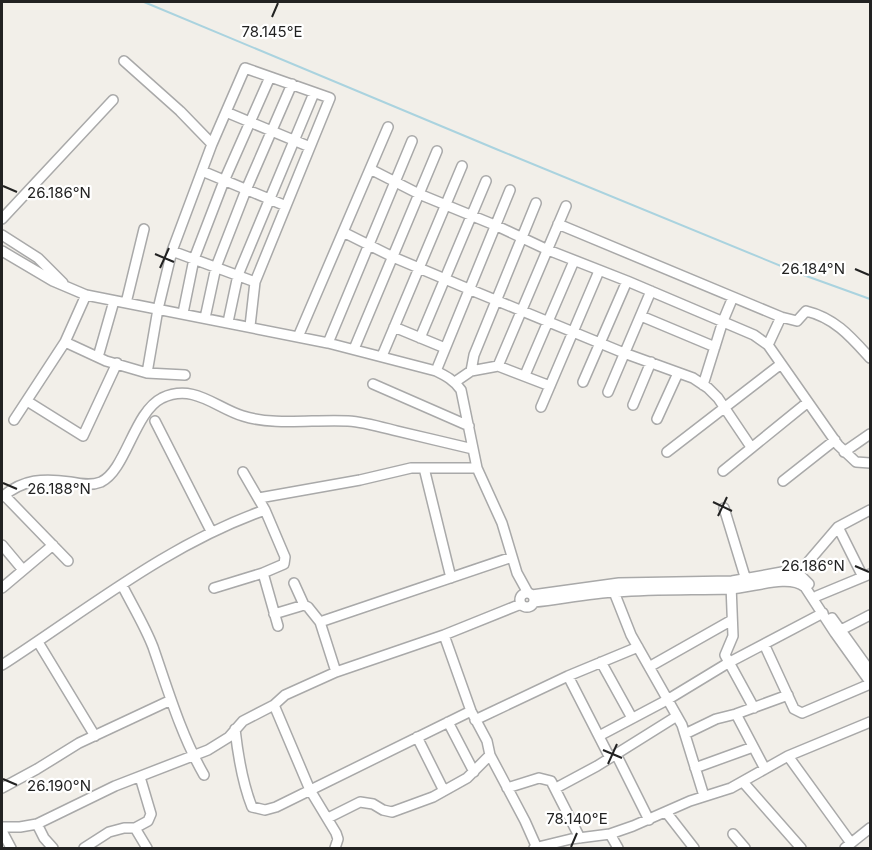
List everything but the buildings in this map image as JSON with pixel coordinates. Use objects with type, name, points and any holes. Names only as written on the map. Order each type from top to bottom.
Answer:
[{"type":"street","points":[[124,61],[180,111],[212,144]]},
{"type":"street","points":[[147,373],[158,309],[172,251],[212,144],[246,68],[330,98],[255,282],[250,326]]},
{"type":"street","points":[[183,313],[194,259],[224,181],[270,77]]},
{"type":"street","points":[[205,318],[216,267],[246,190],[292,84]]},
{"type":"street","points":[[228,322],[238,275],[314,93]]},
{"type":"street","points":[[2,219],[113,100]]},
{"type":"street","points":[[226,112],[310,147]]},
{"type":"street","points":[[298,337],[388,127]]},
{"type":"street","points":[[328,343],[412,141]]},
{"type":"street","points":[[354,350],[437,152]]},
{"type":"street","points":[[382,356],[462,166]]},
{"type":"street","points":[[370,169],[419,194],[472,215],[548,250],[754,335],[768,345],[844,452],[856,462],[870,463]]},
{"type":"street","points":[[202,171],[286,206]]},
{"type":"street","points":[[420,338],[486,181]]},
{"type":"street","points":[[436,371],[510,190]]},
{"type":"street","points":[[471,371],[474,355],[536,203]]},
{"type":"street","points":[[498,366],[566,206]]},
{"type":"street","points":[[558,224],[781,316],[798,321],[806,311],[831,320],[843,329],[870,358]]},
{"type":"street","points":[[126,303],[144,229]]},
{"type":"street","points":[[342,232],[393,257],[471,290],[624,353],[693,378],[718,398],[751,447]]},
{"type":"street","points":[[2,235],[38,258],[65,285]]},
{"type":"street","points":[[2,251],[53,281],[86,294],[328,343],[436,371],[456,382],[461,390],[477,468],[502,524],[520,581],[532,597],[532,606],[527,608],[521,604],[444,635],[336,672],[285,696],[274,705],[249,717],[229,737],[193,756],[115,786],[37,824],[2,829],[11,849]]},
{"type":"street","points":[[172,251],[255,282]]},
{"type":"street","points":[[525,375],[574,261]]},
{"type":"street","points":[[541,407],[599,271]]},
{"type":"street","points":[[583,382],[627,281]]},
{"type":"street","points":[[608,392],[651,291]]},
{"type":"street","points":[[14,420],[65,342],[86,294]]},
{"type":"street","points":[[703,385],[723,321],[734,297]]},
{"type":"street","points":[[98,357],[114,301]]},
{"type":"street","points":[[640,316],[715,347]]},
{"type":"street","points":[[768,345],[781,316]]},
{"type":"street","points":[[393,327],[446,348]]},
{"type":"street","points":[[65,342],[98,357],[147,373],[185,375]]},
{"type":"street","points":[[633,405],[651,362]]},
{"type":"street","points":[[27,401],[83,436],[117,363]]},
{"type":"street","points":[[667,452],[781,364]]},
{"type":"street","points":[[456,382],[471,371],[498,366],[550,386]]},
{"type":"street","points":[[657,419],[678,373]]},
{"type":"street","points":[[373,384],[469,426]]},
{"type":"street","points":[[68,561],[3,496],[21,484],[32,480],[45,479],[90,484],[101,482],[108,477],[147,411],[153,404],[171,394],[198,396],[244,417],[266,420],[351,421],[473,449]]},
{"type":"street","points":[[723,471],[808,402]]},
{"type":"street","points":[[155,421],[211,531]]},
{"type":"street","points":[[844,452],[870,434]]},
{"type":"street","points":[[783,481],[835,440]]},
{"type":"street","points":[[259,498],[360,480],[411,468],[477,468]]},
{"type":"street","points":[[424,468],[451,578]]},
{"type":"street","points":[[214,588],[281,567],[285,560],[259,498],[243,472]]},
{"type":"street","points":[[724,508],[746,580]]},
{"type":"street","points":[[2,665],[176,550],[211,531],[264,510]]},
{"type":"street","points":[[797,574],[838,527],[870,513]]},
{"type":"street","points":[[817,596],[866,576],[838,527]]},
{"type":"street","points":[[2,545],[23,570]]},
{"type":"street","points":[[2,588],[53,545]]},
{"type":"street","points":[[320,622],[512,557]]},
{"type":"street","points":[[262,573],[278,626]]},
{"type":"street","points":[[532,597],[619,583],[731,585],[771,573],[797,574],[806,580],[870,671]]},
{"type":"street","points":[[532,597],[779,581],[800,583],[805,587],[870,683],[802,713],[794,709],[764,644]]},
{"type":"street","points":[[294,583],[304,605],[320,622],[336,672]]},
{"type":"street","points":[[122,585],[152,645],[193,756],[204,775]]},
{"type":"street","points":[[731,585],[733,636],[725,655],[754,708]]},
{"type":"street","points":[[614,592],[631,635],[685,734],[704,796]]},
{"type":"street","points":[[274,614],[304,605]]},
{"type":"street","points":[[599,736],[667,700],[728,663],[823,613]]},
{"type":"street","points":[[841,630],[870,615]]},
{"type":"street","points":[[649,667],[732,620]]},
{"type":"street","points":[[444,635],[473,715],[487,741],[490,755],[535,848],[580,837],[609,834],[649,819],[744,782],[789,756],[870,722]]},
{"type":"street","points":[[38,642],[95,736]]},
{"type":"street","points":[[235,729],[240,767],[252,807],[265,810],[448,722],[473,715],[638,647]]},
{"type":"street","points":[[860,658],[870,653]]},
{"type":"street","points":[[601,662],[632,718]]},
{"type":"street","points":[[568,676],[599,736],[649,819]]},
{"type":"street","points":[[685,734],[716,719],[788,696]]},
{"type":"street","points":[[2,788],[95,736],[171,700]]},
{"type":"street","points":[[274,705],[310,790],[336,833],[338,847]]},
{"type":"street","points":[[736,714],[765,769]]},
{"type":"street","points":[[556,788],[677,716]]},
{"type":"street","points":[[448,722],[474,771]]},
{"type":"street","points":[[417,738],[444,791]]},
{"type":"street","points":[[695,768],[753,747]]},
{"type":"street","points":[[328,819],[360,802],[373,804],[392,812],[444,791],[467,778],[490,755]]},
{"type":"street","points":[[789,756],[848,846],[870,828]]},
{"type":"street","points":[[84,849],[109,832],[135,828],[148,821],[151,814],[140,777]]},
{"type":"street","points":[[507,788],[538,778],[551,781],[580,837]]},
{"type":"street","points":[[744,782],[801,849]]},
{"type":"street","points":[[666,812],[694,849]]},
{"type":"street","points":[[37,824],[53,849]]},
{"type":"street","points":[[135,828],[147,849]]},
{"type":"street","points":[[609,834],[618,849]]},
{"type":"street","points":[[734,834],[744,849]]},
{"type":"waterway","points":[[144,2],[798,273],[870,299]]}]
